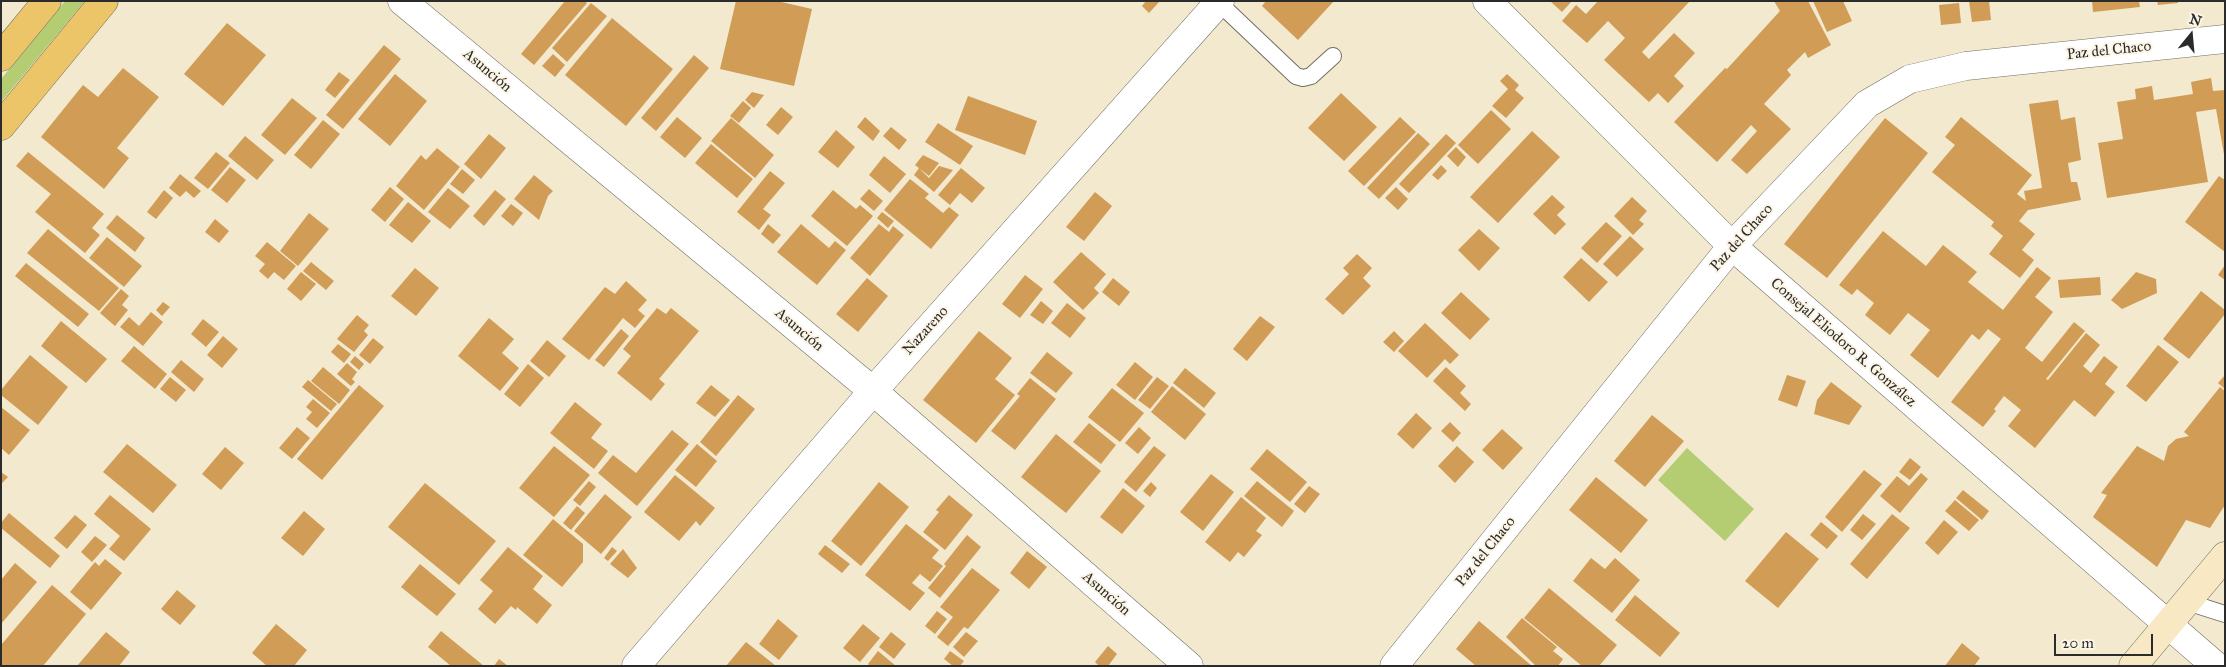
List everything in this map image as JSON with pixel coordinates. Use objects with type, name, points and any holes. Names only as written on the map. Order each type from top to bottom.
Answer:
[{"type":"main road","points":[[1,57],[47,1]]},
{"type":"main road","points":[[1,126],[104,1]]},
{"type":"main road","points":[[2133,666],[2225,556]]},
{"type":"street","name":"Asunción","points":[[402,1],[873,391],[1189,666]]},
{"type":"street","name":"Consejal Eliodoro R. González","points":[[1487,1],[1732,246],[2216,666]]},
{"type":"street","name":"Nazareno","points":[[636,666],[873,391],[1219,2]]},
{"type":"street","name":"Paz del Chaco","points":[[1394,666],[1732,246],[1867,104],[1910,79],[1966,66],[2225,40]]},
{"type":"lane","points":[[1219,2],[1296,76],[1304,78],[1311,76],[1333,56]]},
{"type":"lane","points":[[2187,602],[2225,614]]},
{"type":"green space","points":[[65,1],[85,1],[1,102],[1,79]]},
{"type":"green space","points":[[1687,448],[1754,509],[1725,541],[1658,480]]},
{"type":"building","points":[[565,1],[585,1],[587,3],[534,65],[521,54]]},
{"type":"building","points":[[736,1],[777,1],[812,9],[794,86],[720,69]]},
{"type":"building","points":[[1146,1],[1160,1],[1149,13],[1142,6]]},
{"type":"building","points":[[1266,1],[1334,1],[1298,40],[1262,6]]},
{"type":"building","points":[[1550,1],[1572,1],[1562,12]]},
{"type":"building","points":[[1598,1],[1690,1],[1642,52],[1649,59],[1674,33],[1695,53],[1674,76],[1684,86],[1668,103],[1658,93],[1649,102],[1604,60],[1625,38],[1608,21],[1587,43],[1562,21],[1576,5],[1586,14]]},
{"type":"building","points":[[1774,1],[1808,1],[1831,45],[1808,58],[1805,52],[1787,70],[1791,75],[1764,104],[1791,129],[1747,174],[1731,160],[1757,131],[1751,125],[1717,162],[1674,122],[1725,68],[1727,69],[1780,11]]},
{"type":"building","points":[[1813,1],[1843,1],[1852,21],[1827,32]]},
{"type":"building","points":[[1969,1],[1989,1],[1991,20],[1972,22]]},
{"type":"building","points":[[2092,1],[2139,1],[2140,7],[2093,12]]},
{"type":"building","points":[[2157,1],[2178,1],[2178,3],[2158,5]]},
{"type":"building","points":[[591,3],[607,16],[567,62],[552,48]]},
{"type":"building","points":[[1959,3],[1961,23],[1941,25],[1939,5]]},
{"type":"building","points":[[612,18],[673,69],[626,126],[565,75]]},
{"type":"building","points":[[227,23],[266,55],[223,106],[184,74]]},
{"type":"building","points":[[384,45],[401,59],[343,129],[326,115]]},
{"type":"building","points":[[553,54],[565,65],[555,77],[542,66]]},
{"type":"building","points":[[694,55],[709,68],[656,131],[641,118]]},
{"type":"building","points":[[123,68],[159,97],[117,148],[129,158],[104,189],[41,137],[83,85],[98,97]]},
{"type":"building","points":[[339,72],[350,80],[335,98],[325,90]]},
{"type":"building","points":[[395,74],[427,101],[390,146],[358,119]]},
{"type":"building","points":[[1507,74],[1519,85],[1515,90],[1524,98],[1506,118],[1492,106],[1508,89],[1500,81]]},
{"type":"building","points":[[2211,78],[2213,91],[2225,90],[2225,160],[2216,109],[2196,112],[2208,182],[2107,198],[2098,143],[2123,139],[2117,102],[2136,99],[2135,89],[2152,86],[2154,100],[2193,94],[2191,82]]},
{"type":"building","points":[[752,92],[764,95],[754,108],[745,100]]},
{"type":"building","points":[[1341,93],[1377,127],[1344,161],[1308,128]]},
{"type":"building","points":[[968,96],[1037,121],[1025,155],[955,130]]},
{"type":"building","points":[[292,98],[317,118],[285,155],[261,135]]},
{"type":"building","points":[[2058,100],[2061,120],[2075,117],[2081,160],[2068,163],[2071,182],[2077,182],[2081,200],[2028,210],[2019,221],[2035,234],[2022,250],[2034,260],[2020,278],[1989,254],[2003,236],[1991,226],[1994,222],[1932,172],[1955,145],[1945,137],[1961,117],[2032,175],[2017,194],[2026,201],[2024,191],[2042,188],[2029,104]]},
{"type":"building","points":[[743,101],[751,108],[739,123],[730,116]]},
{"type":"building","points":[[781,107],[793,117],[778,135],[766,125]]},
{"type":"building","points":[[1491,110],[1511,129],[1478,164],[1458,145]]},
{"type":"building","points":[[677,117],[702,138],[685,158],[660,137]]},
{"type":"building","points":[[865,117],[880,131],[873,141],[857,127]]},
{"type":"building","points":[[1400,117],[1416,132],[1364,186],[1348,171]]},
{"type":"building","points":[[731,118],[774,155],[755,178],[711,141]]},
{"type":"building","points":[[1885,118],[1928,153],[1827,278],[1784,244]]},
{"type":"building","points":[[323,120],[340,134],[311,169],[294,155]]},
{"type":"building","points":[[938,123],[973,146],[960,165],[925,142]]},
{"type":"building","points":[[891,127],[907,140],[899,150],[883,136]]},
{"type":"building","points":[[836,130],[855,147],[838,168],[818,152]]},
{"type":"building","points":[[1532,131],[1560,157],[1498,223],[1470,197]]},
{"type":"building","points":[[1418,133],[1430,144],[1379,199],[1367,188]]},
{"type":"building","points":[[489,134],[506,148],[481,179],[464,164]]},
{"type":"building","points":[[1446,134],[1456,143],[1409,193],[1399,184]]},
{"type":"building","points":[[245,136],[274,160],[257,180],[228,156]]},
{"type":"building","points":[[711,144],[753,179],[737,198],[695,163]]},
{"type":"building","points":[[1456,147],[1466,157],[1458,167],[1447,156]]},
{"type":"building","points":[[437,148],[460,167],[424,210],[396,186],[421,155],[426,160]]},
{"type":"building","points":[[28,152],[104,214],[92,228],[100,235],[85,253],[35,212],[51,194],[16,166]]},
{"type":"building","points":[[216,152],[230,163],[208,189],[194,178]]},
{"type":"building","points":[[923,155],[939,163],[929,176],[915,165]]},
{"type":"building","points":[[884,156],[906,174],[890,193],[869,175]]},
{"type":"building","points":[[1441,165],[1447,171],[1438,180],[1432,175]]},
{"type":"building","points":[[939,166],[953,170],[934,192],[914,175],[919,168],[929,178]]},
{"type":"building","points":[[230,167],[246,180],[227,203],[211,190]]},
{"type":"building","points":[[961,168],[985,188],[972,203],[960,193],[950,205],[938,195]]},
{"type":"building","points":[[462,169],[475,180],[463,194],[450,184]]},
{"type":"building","points":[[770,171],[785,183],[763,209],[771,215],[759,230],[737,212]]},
{"type":"building","points":[[180,174],[201,191],[194,198],[186,191],[180,197],[169,188]]},
{"type":"building","points":[[534,175],[553,191],[548,196],[539,220],[514,199]]},
{"type":"building","points":[[2219,176],[2225,180],[2225,252],[2185,222]]},
{"type":"building","points":[[910,179],[929,194],[925,198],[943,213],[949,207],[959,215],[931,249],[884,210]]},
{"type":"building","points":[[390,187],[404,199],[385,222],[371,210]]},
{"type":"building","points":[[1396,187],[1408,199],[1398,210],[1385,198]]},
{"type":"building","points":[[448,188],[470,206],[450,229],[428,212]]},
{"type":"building","points":[[869,189],[883,201],[874,211],[860,199]]},
{"type":"building","points":[[164,190],[173,198],[156,219],[147,212]]},
{"type":"building","points":[[495,190],[506,199],[484,226],[473,216]]},
{"type":"building","points":[[833,190],[856,209],[860,205],[873,216],[847,246],[811,216]]},
{"type":"building","points":[[1095,192],[1112,206],[1084,241],[1066,227]]},
{"type":"building","points":[[1552,195],[1565,207],[1557,215],[1566,224],[1555,235],[1533,214]]},
{"type":"building","points":[[1632,197],[1647,211],[1639,220],[1644,224],[1633,235],[1614,216]]},
{"type":"building","points":[[408,202],[431,221],[412,243],[389,225]]},
{"type":"building","points":[[511,204],[523,213],[513,226],[501,216]]},
{"type":"building","points":[[882,212],[894,221],[888,228],[877,218]]},
{"type":"building","points":[[309,213],[329,229],[298,266],[280,251]]},
{"type":"building","points":[[117,215],[145,238],[135,252],[106,228]]},
{"type":"building","points":[[215,219],[229,231],[219,243],[205,232]]},
{"type":"building","points":[[1606,222],[1622,236],[1597,263],[1581,248]]},
{"type":"building","points":[[768,224],[781,235],[773,244],[761,234]]},
{"type":"building","points":[[801,224],[829,248],[835,241],[846,250],[817,285],[777,252]]},
{"type":"building","points":[[879,224],[889,232],[893,226],[904,235],[870,276],[850,258]]},
{"type":"building","points":[[48,229],[119,288],[99,311],[27,253]]},
{"type":"building","points":[[1479,229],[1500,248],[1479,271],[1458,250]]},
{"type":"building","points":[[1883,231],[1926,266],[1943,245],[1977,272],[1968,282],[2003,310],[2037,267],[2051,278],[2035,297],[2053,312],[2025,348],[2042,362],[2074,322],[2085,331],[2046,379],[2048,380],[2086,333],[2100,345],[2083,366],[2091,373],[2104,356],[2118,367],[2105,384],[2115,392],[2095,417],[2074,400],[2035,448],[2008,426],[2021,410],[2004,396],[1994,409],[1996,411],[1983,427],[1951,402],[2001,339],[1988,329],[1979,340],[1972,334],[1938,378],[1910,355],[1930,330],[1908,313],[1890,335],[1865,315],[1874,303],[1857,289],[1852,295],[1839,285]]},
{"type":"building","points":[[1630,236],[1644,249],[1617,277],[1603,264]]},
{"type":"building","points":[[107,237],[142,266],[124,287],[89,258]]},
{"type":"building","points":[[267,242],[296,266],[284,280],[274,272],[268,279],[259,271],[265,264],[255,256]]},
{"type":"building","points":[[1081,252],[1106,274],[1094,288],[1099,293],[1083,310],[1053,282]]},
{"type":"building","points":[[1357,254],[1372,268],[1363,278],[1371,286],[1343,315],[1325,299],[1349,274],[1343,268]]},
{"type":"building","points":[[1581,258],[1608,282],[1589,302],[1563,277]]},
{"type":"building","points":[[311,262],[334,281],[326,290],[303,271]]},
{"type":"building","points":[[26,263],[89,314],[78,327],[15,276]]},
{"type":"building","points":[[2225,265],[2225,280],[2218,275]]},
{"type":"building","points":[[415,268],[439,288],[416,316],[391,296]]},
{"type":"building","points":[[301,272],[316,284],[301,301],[287,289]]},
{"type":"building","points":[[2136,272],[2156,279],[2157,293],[2122,309],[2111,300]]},
{"type":"building","points":[[1025,275],[1043,289],[1020,318],[1002,304]]},
{"type":"building","points":[[2100,277],[2101,295],[2060,298],[2058,280]]},
{"type":"building","points":[[867,278],[888,296],[858,332],[836,314]]},
{"type":"building","points":[[1113,278],[1130,292],[1119,306],[1102,292]]},
{"type":"building","points":[[626,281],[647,300],[638,310],[645,316],[635,328],[623,318],[589,360],[562,339],[605,287],[615,294]]},
{"type":"building","points":[[121,289],[129,296],[122,305],[128,310],[115,326],[100,313]]},
{"type":"building","points":[[2201,291],[2225,310],[2225,314],[2189,359],[2163,339]]},
{"type":"building","points":[[1461,292],[1490,319],[1470,340],[1441,313]]},
{"type":"building","points":[[1041,301],[1053,311],[1043,324],[1030,315]]},
{"type":"building","points":[[163,302],[170,307],[162,316],[156,310]]},
{"type":"building","points":[[1067,303],[1086,318],[1070,338],[1051,323]]},
{"type":"building","points":[[657,308],[666,314],[671,308],[699,331],[659,379],[665,384],[651,401],[617,373],[631,356],[623,349]]},
{"type":"building","points":[[151,312],[163,322],[143,346],[120,327],[129,317],[139,326]]},
{"type":"building","points":[[357,315],[369,325],[364,331],[368,335],[354,352],[337,339]]},
{"type":"building","points":[[1260,316],[1275,327],[1247,361],[1233,349]]},
{"type":"building","points":[[489,318],[514,339],[502,353],[519,368],[500,391],[458,356]]},
{"type":"building","points":[[203,319],[219,332],[206,347],[191,334]]},
{"type":"building","points":[[61,321],[107,359],[86,383],[41,346]]},
{"type":"building","points":[[1425,323],[1459,355],[1450,364],[1445,359],[1427,378],[1398,351]]},
{"type":"building","points":[[621,329],[629,336],[604,367],[595,360]]},
{"type":"building","points":[[979,331],[1012,358],[995,379],[1015,395],[976,443],[923,400]]},
{"type":"building","points":[[1394,331],[1404,341],[1394,352],[1383,342]]},
{"type":"building","points":[[223,336],[238,349],[222,368],[207,355]]},
{"type":"building","points":[[373,338],[384,347],[370,364],[359,355]]},
{"type":"building","points":[[547,340],[566,356],[549,377],[530,361]]},
{"type":"building","points":[[338,344],[351,354],[344,363],[331,352]]},
{"type":"building","points":[[2158,345],[2179,362],[2146,402],[2126,386]]},
{"type":"building","points":[[134,346],[167,374],[155,389],[121,361]]},
{"type":"building","points":[[1047,352],[1073,373],[1056,393],[1030,373]]},
{"type":"building","points":[[30,355],[68,387],[38,425],[1,395],[1,390]]},
{"type":"building","points":[[355,356],[364,364],[359,370],[350,362]]},
{"type":"building","points":[[181,360],[204,379],[194,392],[171,372]]},
{"type":"building","points":[[1135,362],[1153,377],[1135,400],[1116,385]]},
{"type":"building","points":[[347,363],[357,372],[352,379],[355,382],[351,386],[337,374]]},
{"type":"building","points":[[528,364],[544,378],[520,407],[504,394]]},
{"type":"building","points":[[323,367],[350,390],[339,404],[311,381]]},
{"type":"building","points":[[1446,367],[1466,386],[1460,393],[1471,404],[1465,411],[1433,381]]},
{"type":"building","points":[[1185,368],[1216,393],[1204,408],[1173,383]]},
{"type":"building","points":[[1787,375],[1806,381],[1797,407],[1778,400]]},
{"type":"building","points":[[2225,375],[2225,389],[2218,383]]},
{"type":"building","points":[[170,377],[186,390],[176,402],[160,389]]},
{"type":"building","points":[[1157,377],[1169,386],[1150,409],[1138,400]]},
{"type":"building","points":[[1030,378],[1056,399],[1015,450],[991,431],[1020,396],[1017,394]]},
{"type":"building","points":[[308,380],[337,404],[331,411],[302,387]]},
{"type":"building","points":[[1831,382],[1862,406],[1849,425],[1814,414],[1817,400]]},
{"type":"building","points":[[359,385],[384,406],[322,480],[297,459]]},
{"type":"building","points":[[711,385],[730,400],[715,417],[696,403]]},
{"type":"building","points":[[1172,386],[1206,414],[1185,440],[1151,412]]},
{"type":"building","points":[[2220,387],[2225,391],[2225,505],[2210,528],[2186,520],[2157,567],[2093,517],[2107,495],[2101,493],[2137,446],[2164,461],[2168,446],[2176,439],[2189,436],[2184,432]]},
{"type":"building","points":[[1112,388],[1144,413],[1120,442],[1088,417]]},
{"type":"building","points":[[738,395],[755,409],[716,456],[700,442]]},
{"type":"building","points":[[313,399],[330,413],[317,428],[306,419],[312,412],[306,407]]},
{"type":"building","points":[[575,402],[602,424],[591,438],[608,451],[594,469],[550,433]]},
{"type":"building","points":[[1,407],[30,430],[9,455],[1,448]]},
{"type":"building","points":[[1416,413],[1432,428],[1413,449],[1397,434]]},
{"type":"building","points":[[1652,415],[1684,441],[1645,487],[1614,461]]},
{"type":"building","points":[[1450,422],[1461,433],[1453,442],[1441,431]]},
{"type":"building","points":[[1089,423],[1116,445],[1101,464],[1073,442]]},
{"type":"building","points":[[297,427],[310,438],[292,459],[279,448]]},
{"type":"building","points":[[1139,427],[1151,438],[1138,454],[1125,443]]},
{"type":"building","points":[[1502,429],[1523,448],[1503,470],[1482,450]]},
{"type":"building","points":[[672,430],[689,444],[637,506],[598,473],[613,455],[636,473]]},
{"type":"building","points":[[1056,434],[1101,471],[1066,513],[1021,477]]},
{"type":"building","points":[[127,444],[177,485],[153,513],[103,472]]},
{"type":"building","points":[[697,444],[717,461],[696,487],[675,470]]},
{"type":"building","points":[[554,446],[590,475],[554,517],[519,488]]},
{"type":"building","points":[[1154,446],[1166,455],[1136,492],[1124,482]]},
{"type":"building","points":[[1457,446],[1474,462],[1455,483],[1438,466]]},
{"type":"building","points":[[225,447],[244,463],[221,490],[202,474]]},
{"type":"building","points":[[1267,449],[1307,482],[1290,502],[1250,469]]},
{"type":"building","points":[[1910,458],[1921,467],[1910,480],[1899,472]]},
{"type":"building","points":[[1864,470],[1882,484],[1842,532],[1825,517]]},
{"type":"building","points":[[1,472],[8,477],[1,484]]},
{"type":"building","points":[[1921,473],[1928,479],[1900,513],[1880,496],[1897,476],[1909,486]]},
{"type":"building","points":[[1211,474],[1234,492],[1203,531],[1180,512]]},
{"type":"building","points":[[675,475],[715,508],[700,526],[696,521],[679,541],[644,512]]},
{"type":"building","points":[[1596,477],[1648,520],[1621,553],[1569,510]]},
{"type":"building","points":[[589,481],[596,487],[580,506],[573,500]]},
{"type":"building","points":[[1257,481],[1294,511],[1282,527],[1244,496]]},
{"type":"building","points":[[879,482],[909,507],[861,566],[831,541]]},
{"type":"building","points":[[1151,482],[1157,488],[1150,497],[1143,491]]},
{"type":"building","points":[[425,483],[496,541],[459,585],[388,527]]},
{"type":"building","points":[[1309,486],[1320,494],[1305,513],[1294,504]]},
{"type":"building","points":[[1123,488],[1145,506],[1122,534],[1100,517]]},
{"type":"building","points":[[1963,490],[1989,511],[1982,520],[1956,498]]},
{"type":"building","points":[[605,494],[632,517],[601,554],[574,531]]},
{"type":"building","points":[[110,495],[151,529],[124,561],[109,549],[120,536],[94,514]]},
{"type":"building","points":[[949,495],[973,515],[945,550],[923,532],[939,512],[936,510]]},
{"type":"building","points":[[1241,497],[1266,518],[1256,531],[1262,535],[1244,557],[1238,552],[1230,562],[1205,542]]},
{"type":"building","points":[[1955,500],[1979,520],[1969,531],[1945,511]]},
{"type":"building","points":[[577,506],[585,513],[571,530],[563,523]]},
{"type":"building","points":[[304,511],[325,529],[303,556],[281,538]]},
{"type":"building","points":[[9,513],[60,556],[50,568],[1,528],[1,523]]},
{"type":"building","points":[[1863,514],[1876,524],[1862,540],[1850,530]]},
{"type":"building","points":[[1892,514],[1910,528],[1867,579],[1850,564]]},
{"type":"building","points":[[75,515],[87,525],[67,549],[54,538]]},
{"type":"building","points":[[553,519],[583,544],[583,562],[562,587],[523,555]]},
{"type":"building","points":[[1944,520],[1958,532],[1938,555],[1925,543]]},
{"type":"building","points":[[1821,522],[1838,536],[1827,549],[1810,535]]},
{"type":"building","points":[[906,524],[939,550],[932,558],[943,566],[930,582],[920,574],[912,583],[925,593],[910,611],[865,575]]},
{"type":"building","points":[[1786,532],[1819,559],[1778,608],[1745,581]]},
{"type":"building","points":[[967,535],[981,547],[940,598],[928,588]]},
{"type":"building","points":[[95,536],[107,545],[92,562],[81,552]]},
{"type":"building","points":[[825,545],[850,564],[842,573],[818,554]]},
{"type":"building","points":[[508,547],[543,576],[533,589],[552,605],[537,624],[517,607],[516,610],[511,606],[495,624],[478,609],[493,591],[480,580]]},
{"type":"building","points":[[612,547],[617,551],[608,561],[604,558]]},
{"type":"building","points":[[623,549],[637,568],[628,578],[610,564]]},
{"type":"building","points":[[1027,551],[1047,567],[1029,589],[1010,573]]},
{"type":"building","points":[[1591,558],[1605,569],[1615,558],[1640,580],[1612,613],[1573,581]]},
{"type":"building","points":[[105,559],[122,573],[91,610],[70,592],[95,562],[99,566]]},
{"type":"building","points":[[15,563],[37,582],[1,624],[1,580]]},
{"type":"building","points":[[420,564],[456,594],[437,616],[401,587]]},
{"type":"building","points":[[972,568],[1000,590],[968,629],[964,627],[948,646],[937,637],[953,617],[940,607]]},
{"type":"building","points":[[52,585],[86,614],[43,666],[1,666],[1,645]]},
{"type":"building","points":[[1549,588],[1617,645],[1599,666],[1582,666],[1524,618]]},
{"type":"building","points":[[177,590],[196,606],[180,625],[161,609]]},
{"type":"building","points":[[1635,595],[1680,633],[1660,657],[1615,620]]},
{"type":"building","points":[[937,611],[947,619],[935,634],[925,626]]},
{"type":"building","points":[[1522,618],[1557,647],[1553,651],[1563,659],[1558,666],[1536,666],[1506,637]]},
{"type":"building","points":[[778,619],[798,636],[779,660],[759,644]]},
{"type":"building","points":[[1479,621],[1532,666],[1476,666],[1456,649]]},
{"type":"building","points":[[276,624],[307,650],[294,666],[267,666],[252,653]]},
{"type":"building","points":[[863,624],[880,638],[860,662],[843,648]]},
{"type":"building","points":[[441,631],[484,666],[451,666],[428,647]]},
{"type":"building","points":[[106,632],[130,652],[119,666],[77,666]]},
{"type":"building","points":[[891,632],[906,644],[894,659],[879,647]]},
{"type":"building","points":[[966,632],[978,641],[964,657],[953,647]]},
{"type":"building","points":[[746,642],[776,666],[726,666]]},
{"type":"building","points":[[1962,643],[1980,658],[1974,666],[1945,666]]},
{"type":"building","points":[[1108,646],[1117,654],[1108,666],[1099,666],[1095,662]]},
{"type":"building","points":[[878,651],[896,666],[870,666],[868,664]]},
{"type":"building","points":[[950,651],[964,661],[960,666],[953,666],[944,659]]},
{"type":"building","points":[[499,659],[508,666],[494,666]]}]
